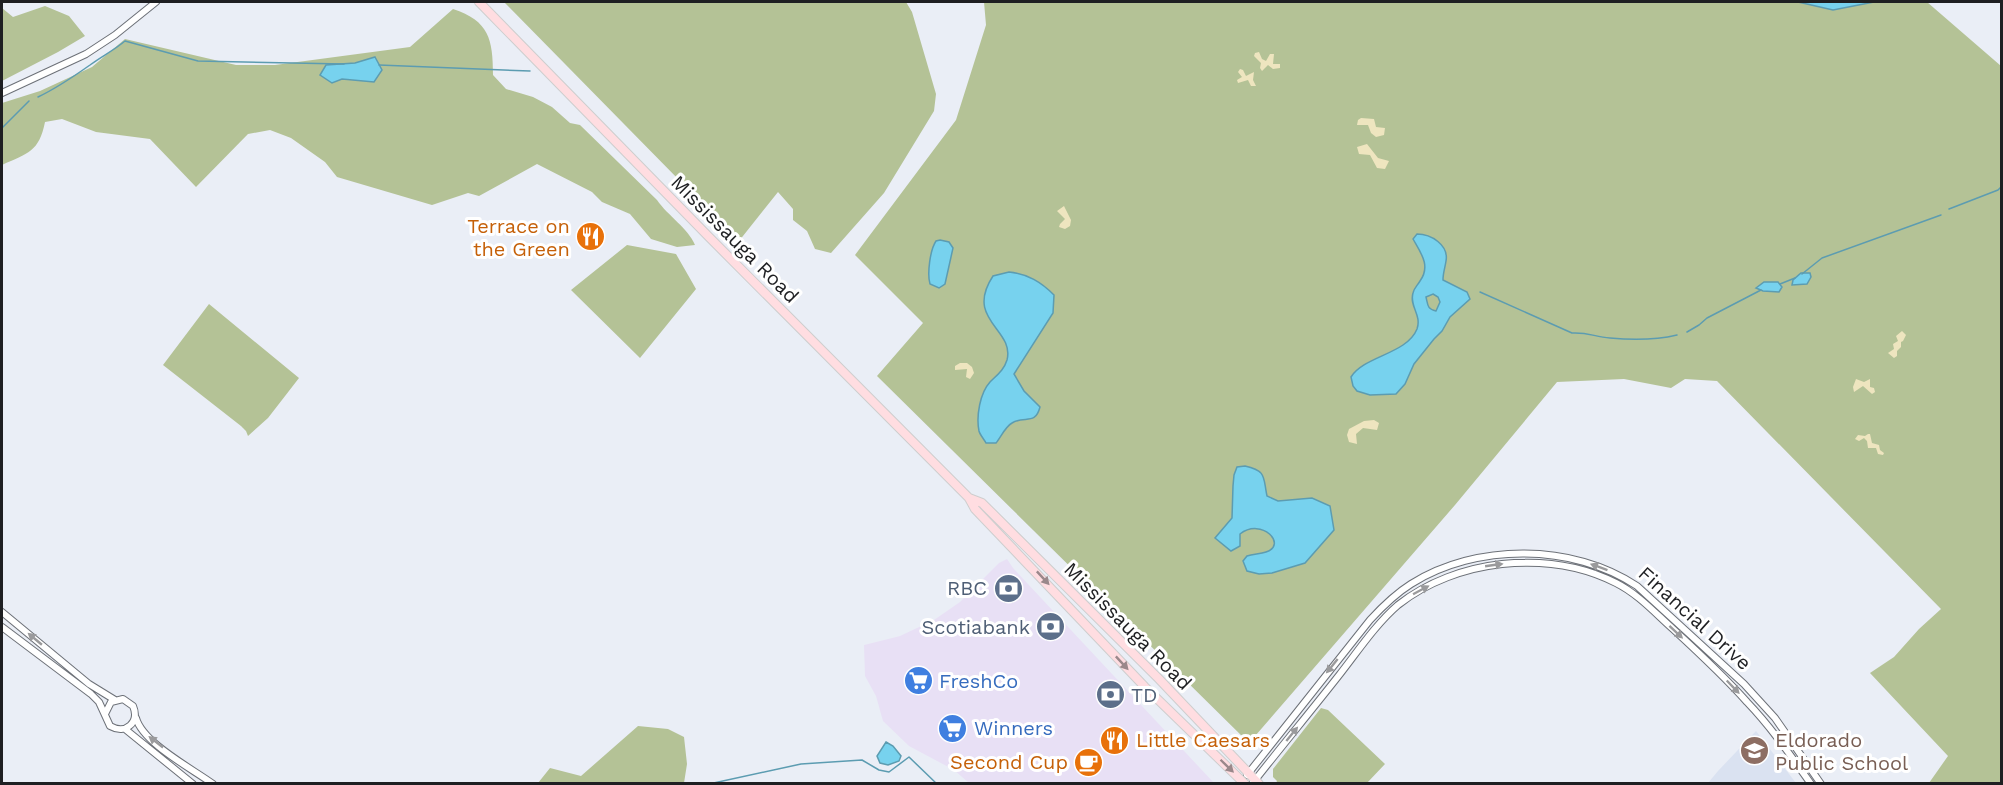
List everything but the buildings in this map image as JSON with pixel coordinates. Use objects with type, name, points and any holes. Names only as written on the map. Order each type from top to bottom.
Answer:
[{"type":"main road","name":"Mississauga Road","points":[[479,2],[969,498],[975,509],[1145,687],[1249,781]]},
{"type":"main road","name":"Mississauga Road","points":[[969,498],[982,503],[1159,679],[1249,781]]},
{"type":"street","points":[[2,93],[86,54],[115,35],[156,2]]},
{"type":"street","name":"Financial Drive","points":[[1249,781],[1315,687],[1370,620],[1410,584],[1468,561],[1511,554],[1540,554],[1586,562],[1621,575],[1637,586],[1744,684],[1775,718],[1821,783]]},
{"type":"street","name":"Financial Drive","points":[[1249,781],[1397,606],[1421,590],[1470,569],[1537,562],[1596,574],[1633,594],[1707,660],[1748,702],[1811,783]]},
{"type":"street","points":[[2,612],[89,684],[115,700]]},
{"type":"street","points":[[2,627],[91,694],[99,702],[110,726],[120,730],[125,729],[130,727],[136,718]]},
{"type":"street","points":[[105,714],[108,706],[115,700],[123,699],[130,702],[135,710],[138,727],[153,741],[213,783]]},
{"type":"street","points":[[125,729],[194,783]]},
{"type":"shaded area","points":[[1007,559],[1214,783],[969,783],[954,770],[909,746],[883,721],[876,696],[865,676],[864,645],[900,636],[934,620],[960,602],[999,563]]},
{"type":"shaded area","name":"Eldorado Public School","points":[[1756,731],[1796,783],[1708,783],[1718,771]]},
{"type":"green space","points":[[504,2],[906,2],[912,12],[936,94],[934,111],[884,193],[831,253],[815,249],[807,231],[793,220],[793,209],[778,192],[739,241]]},
{"type":"green space","points":[[984,2],[1927,2],[2001,66],[2001,783],[1929,783],[1948,756],[1870,673],[1894,657],[1941,609],[1717,381],[1685,379],[1671,388],[1624,379],[1557,382],[1455,505],[1249,743],[877,376],[923,323],[855,255],[956,120],[986,25]]},
{"type":"green space","points":[[45,6],[69,16],[85,36],[2,81],[2,8],[13,17]]},
{"type":"green space","points":[[453,9],[474,19],[486,33],[492,51],[493,75],[506,89],[533,97],[552,107],[570,123],[580,125],[657,200],[688,233],[695,245],[677,247],[651,239],[630,214],[602,202],[592,192],[537,164],[479,196],[468,193],[432,205],[337,177],[325,162],[291,138],[270,130],[248,134],[196,187],[150,139],[96,132],[62,119],[45,122],[36,146],[2,165],[2,103],[40,91],[92,67],[125,39],[236,65],[275,65],[410,47]]},
{"type":"green space","points":[[627,245],[676,254],[696,289],[640,358],[571,290]]},
{"type":"green space","points":[[209,304],[299,378],[268,418],[248,436],[241,426],[163,365]]},
{"type":"green space","points":[[1321,708],[1328,710],[1385,764],[1367,783],[1276,783],[1273,769]]},
{"type":"green space","points":[[638,726],[668,729],[684,737],[687,764],[684,783],[538,783],[550,768],[581,776]]},
{"type":"sand","points":[[1259,52],[1262,59],[1266,61],[1270,54],[1274,54],[1273,64],[1280,64],[1280,68],[1273,69],[1268,65],[1262,71],[1261,63],[1254,56]]},
{"type":"sand","points":[[1240,69],[1246,76],[1254,72],[1253,80],[1256,86],[1251,86],[1248,80],[1238,83],[1237,80],[1242,77],[1238,72]]},
{"type":"sand","points":[[1361,118],[1374,119],[1376,127],[1385,128],[1384,135],[1376,137],[1371,133],[1368,125],[1357,125]]},
{"type":"sand","points":[[1367,144],[1378,158],[1389,161],[1385,169],[1377,168],[1370,155],[1359,154],[1357,147]]},
{"type":"sand","points":[[1064,206],[1071,220],[1070,226],[1065,229],[1059,227],[1065,219],[1057,211]]},
{"type":"sand","points":[[1902,331],[1906,335],[1894,358],[1888,353],[1894,349],[1893,344],[1898,341],[1896,336]]},
{"type":"sand","points":[[967,363],[972,367],[974,373],[970,379],[966,377],[967,369],[955,370],[955,366]]},
{"type":"sand","points":[[1856,379],[1864,382],[1870,379],[1870,387],[1874,388],[1875,392],[1872,394],[1863,386],[1854,392]]},
{"type":"sand","points":[[1374,420],[1379,423],[1377,430],[1363,428],[1356,434],[1357,444],[1349,442],[1347,435],[1349,429],[1364,421]]},
{"type":"sand","points":[[1870,434],[1872,443],[1879,445],[1883,455],[1878,454],[1876,448],[1868,448],[1864,438],[1859,441],[1855,439],[1858,435]]},
{"type":"water","points":[[1798,2],[1874,2],[1833,10]]},
{"type":"water","points":[[375,57],[382,70],[374,82],[342,79],[332,83],[320,75],[326,65],[355,63]]},
{"type":"water","points":[[1417,234],[1428,236],[1442,245],[1446,255],[1443,280],[1467,292],[1470,299],[1450,317],[1442,331],[1414,364],[1405,384],[1396,394],[1370,395],[1357,391],[1351,377],[1357,370],[1404,344],[1417,329],[1418,319],[1412,298],[1425,270],[1425,265],[1422,254],[1413,239]],"holes":[[[1433,294],[1440,302],[1436,311],[1429,308],[1426,297]]]},
{"type":"water","points":[[936,241],[949,242],[953,248],[945,284],[939,288],[930,284],[929,274],[932,250]]},
{"type":"water","points":[[1009,272],[1028,277],[1049,290],[1054,295],[1053,313],[1014,374],[1024,391],[1040,407],[1038,413],[1032,418],[1010,425],[996,443],[986,443],[979,431],[980,405],[990,382],[1006,364],[1008,349],[987,314],[984,303],[986,291],[993,276]]},
{"type":"water","points":[[1801,273],[1810,273],[1811,277],[1807,284],[1792,285],[1793,280]]},
{"type":"water","points":[[1764,282],[1778,282],[1782,287],[1779,292],[1756,288]]},
{"type":"water","points":[[1245,466],[1261,473],[1267,496],[1278,501],[1312,498],[1330,506],[1334,530],[1305,563],[1272,573],[1259,574],[1247,571],[1243,561],[1247,556],[1272,549],[1274,544],[1270,534],[1264,530],[1248,530],[1240,534],[1240,546],[1231,551],[1215,538],[1232,518],[1234,475],[1237,467]]},
{"type":"water","points":[[886,742],[893,746],[901,756],[899,761],[888,765],[880,763],[877,756]]},
{"type":"waterway","points":[[38,97],[65,82],[125,41],[198,61],[344,64]]},
{"type":"waterway","points":[[379,65],[530,71]]},
{"type":"waterway","points":[[2,128],[29,101]]},
{"type":"waterway","points":[[1949,209],[1998,190],[2002,186]]},
{"type":"waterway","points":[[1802,274],[1822,258],[1941,215]]},
{"type":"waterway","points":[[1780,284],[1795,278]]},
{"type":"waterway","points":[[1687,332],[1707,318],[1761,290]]},
{"type":"waterway","points":[[1480,292],[1572,333],[1635,339],[1677,335]]},
{"type":"waterway","points":[[709,784],[801,764],[862,760],[879,770],[889,772],[909,757],[937,784]]},
{"type":"place","name":"Terrace on the Green","points":[[591,237]]},
{"type":"place","name":"RBC","points":[[1008,588]]},
{"type":"place","name":"Scotiabank","points":[[1051,627]]},
{"type":"place","name":"FreshCo","points":[[918,681]]},
{"type":"place","name":"TD","points":[[1110,695]]},
{"type":"place","name":"Winners","points":[[953,728]]},
{"type":"place","name":"Little Caesars","points":[[1115,740]]},
{"type":"place","name":"Eldorado Public School","points":[[1754,751]]},
{"type":"place","name":"Second Cup","points":[[1089,762]]}]
